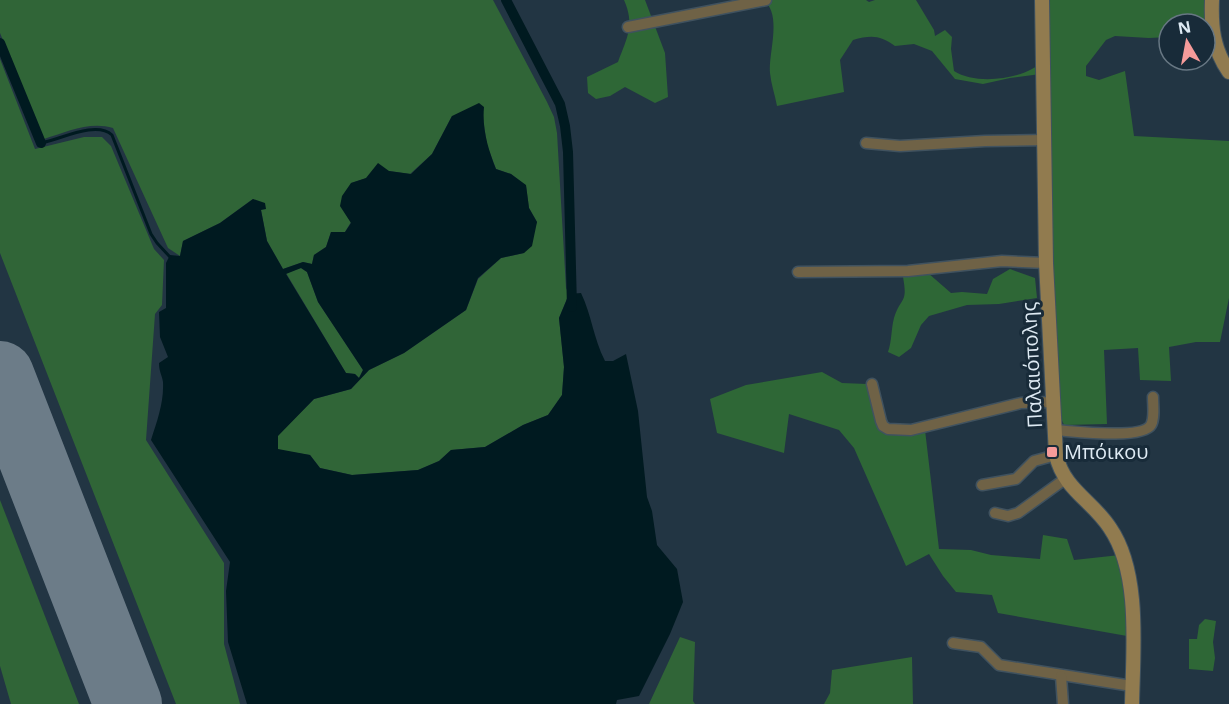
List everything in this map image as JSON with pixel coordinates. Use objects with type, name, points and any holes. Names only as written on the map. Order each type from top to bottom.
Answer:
[{"type":"main road","name":"Παλαιόπολης","points":[[1042,0],[1046,263],[1056,455],[1065,479],[1109,526],[1123,556],[1132,599],[1132,704]]},
{"type":"main road","points":[[1212,0],[1213,35],[1219,55],[1229,72]]},
{"type":"street","points":[[628,27],[766,0]]},
{"type":"street","points":[[866,143],[900,146],[1045,140]]},
{"type":"street","points":[[798,272],[908,271],[1002,261],[1046,263]]},
{"type":"street","points":[[872,384],[881,421],[888,429],[911,430],[1021,403],[1053,402]]},
{"type":"street","points":[[1054,430],[1125,433],[1145,431],[1153,418],[1153,397]]},
{"type":"street","points":[[982,485],[1016,479],[1034,461],[1056,455]]},
{"type":"street","points":[[995,513],[1008,516],[1018,513],[1065,479]]},
{"type":"street","points":[[953,643],[981,647],[999,665],[1131,686]]},
{"type":"street","points":[[1061,676],[1063,704]]},
{"type":"green space","points":[[0,0],[493,0],[547,102],[554,117],[557,133],[566,288],[569,294],[559,318],[564,367],[562,395],[548,415],[523,425],[485,447],[451,450],[439,461],[418,470],[352,475],[320,468],[310,455],[278,450],[277,436],[314,399],[351,389],[369,370],[404,353],[466,310],[478,279],[501,258],[524,253],[537,222],[529,208],[526,186],[511,174],[496,169],[487,145],[483,119],[452,116],[432,154],[410,174],[389,171],[351,183],[345,213],[351,222],[345,232],[331,232],[326,247],[314,255],[312,264],[303,262],[283,269],[267,241],[261,210],[253,199],[220,223],[183,241],[180,256],[168,248],[113,128],[87,127],[44,139],[0,33]]},
{"type":"green space","points":[[624,0],[645,0],[665,53],[668,97],[655,103],[625,87],[610,96],[596,99],[588,93],[587,77],[618,62],[627,38],[629,24]]},
{"type":"green space","points":[[763,0],[866,0],[869,2],[916,0],[934,30],[935,36],[945,30],[952,37],[954,71],[972,78],[993,79],[1024,73],[1048,58],[1047,0],[1205,0],[1205,12],[1157,12],[1157,38],[1115,36],[1106,40],[1086,66],[1086,76],[1099,80],[1125,71],[1134,136],[1229,141],[1229,298],[1220,342],[1196,342],[1169,347],[1171,381],[1140,380],[1138,348],[1104,350],[1107,424],[1064,425],[1060,416],[1053,289],[1048,73],[983,84],[955,79],[932,51],[914,44],[895,46],[880,38],[865,37],[853,40],[840,60],[844,92],[777,106],[770,73],[773,24],[769,6]]},
{"type":"green space","points":[[0,59],[35,149],[84,137],[102,137],[111,146],[154,249],[164,260],[162,305],[155,314],[146,440],[224,563],[224,644],[240,704],[176,704],[0,253]]},
{"type":"green space","points":[[301,268],[307,272],[318,302],[363,370],[359,378],[355,374],[346,373],[286,273]]},
{"type":"green space","points":[[1010,269],[1035,278],[1037,298],[999,304],[967,305],[929,316],[921,325],[911,348],[899,357],[888,352],[894,318],[904,296],[903,277],[928,273],[951,293],[987,294],[993,279]]},
{"type":"green space","points":[[822,372],[842,383],[867,384],[880,427],[925,430],[939,549],[971,550],[991,555],[1040,559],[1043,535],[1067,539],[1074,560],[1120,555],[1127,613],[1127,636],[998,613],[992,595],[956,592],[929,554],[906,566],[854,448],[839,430],[789,414],[784,453],[717,433],[710,399],[746,385]]},
{"type":"green space","points":[[0,500],[79,704],[11,704],[0,666]]},
{"type":"green space","points":[[1205,619],[1216,621],[1213,671],[1189,669],[1189,639],[1197,639],[1199,625]]},
{"type":"green space","points":[[680,637],[695,642],[693,701],[695,704],[649,704]]},
{"type":"green space","points":[[912,657],[913,704],[824,704],[830,693],[832,670]]},
{"type":"water","points":[[479,103],[484,107],[486,139],[496,169],[511,174],[526,185],[529,208],[537,222],[532,246],[524,253],[501,258],[478,278],[466,310],[404,353],[369,370],[351,389],[314,399],[278,436],[278,449],[310,455],[320,468],[352,475],[418,470],[439,461],[451,450],[485,447],[523,425],[548,415],[562,395],[564,367],[559,318],[569,294],[581,293],[605,361],[613,361],[626,354],[638,411],[647,497],[652,511],[657,545],[677,569],[683,602],[639,696],[617,700],[616,704],[247,704],[228,642],[226,591],[230,562],[151,440],[162,397],[163,382],[159,363],[168,357],[160,337],[159,312],[166,308],[166,263],[170,255],[180,256],[183,241],[220,223],[253,199],[265,203],[266,209],[261,210],[267,241],[283,269],[303,262],[312,264],[314,255],[326,247],[331,232],[345,232],[351,223],[340,206],[342,196],[351,183],[366,178],[378,163],[389,171],[411,174],[432,154],[452,116]],"holes":[[[301,268],[307,272],[318,302],[363,370],[359,378],[355,374],[346,373],[286,274]]]},
{"type":"waterway","points":[[506,0],[560,104],[565,126],[568,152],[572,307]]},
{"type":"waterway","points":[[0,43],[41,143]]},
{"type":"waterway","points":[[41,143],[87,130],[105,131],[112,135],[151,234],[170,257]]},
{"type":"runway","points":[[0,375],[128,704]]},
{"type":"place","name":"Μπόικου","points":[[1052,452]]}]
